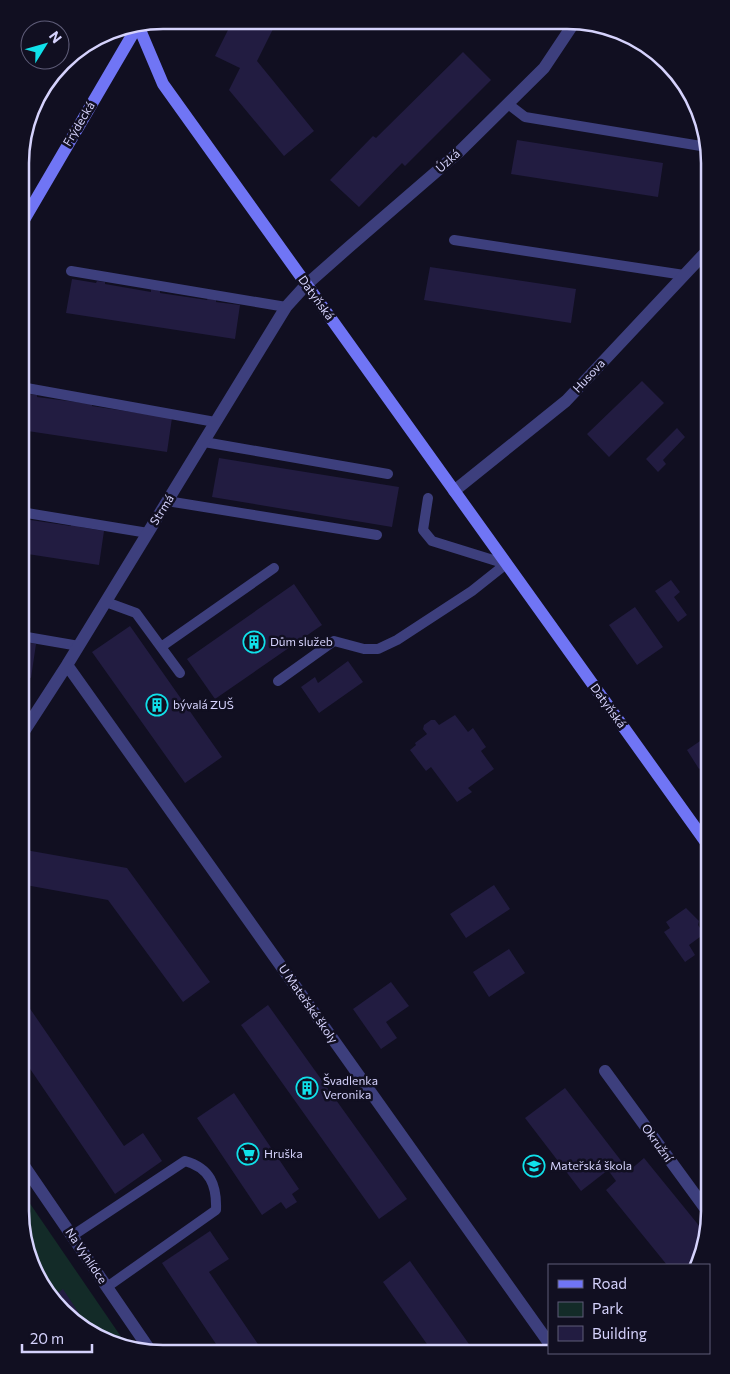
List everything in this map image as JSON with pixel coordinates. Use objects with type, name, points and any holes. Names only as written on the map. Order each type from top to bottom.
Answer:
[{"type":"main road","name":"Datyňská","points":[[140,31],[162,84],[701,835]]},
{"type":"main road","name":"Frýdecká","points":[[29,210],[134,32]]},
{"type":"street","name":"Úzká","points":[[306,285],[459,152],[544,68],[570,29]]},
{"type":"street","name":"Husova","points":[[454,491],[566,401],[701,258]]},
{"type":"street","name":"Strmá","points":[[29,722],[79,646],[286,307],[306,285]]},
{"type":"street","name":"U Mateřské školy","points":[[67,665],[548,1342]]},
{"type":"street","name":"Okružní","points":[[605,1071],[701,1203]]},
{"type":"street","name":"Na Vyhlídce","points":[[29,1173],[146,1344]]},
{"type":"lane","points":[[508,104],[524,118],[700,146]]},
{"type":"lane","points":[[454,240],[684,275]]},
{"type":"lane","points":[[71,271],[286,307]]},
{"type":"lane","points":[[29,389],[216,422]]},
{"type":"lane","points":[[204,442],[388,474]]},
{"type":"lane","points":[[428,498],[423,530],[432,541],[506,564]]},
{"type":"lane","points":[[167,501],[377,535]]},
{"type":"lane","points":[[29,513],[148,533]]},
{"type":"lane","points":[[278,681],[334,641],[378,649],[397,640],[472,591],[506,564]]},
{"type":"lane","points":[[161,647],[274,568]]},
{"type":"lane","points":[[106,602],[136,614],[180,673]]},
{"type":"lane","points":[[29,637],[79,646]]},
{"type":"lane","points":[[72,1236],[185,1161],[198,1165],[212,1179],[217,1195],[216,1210],[107,1287]]},
{"type":"green space","points":[[29,1202],[123,1339],[89,1323],[62,1299],[51,1285],[36,1254],[31,1237]]},
{"type":"building","points":[[228,29],[273,29],[257,61],[314,131],[284,156],[229,90],[240,68],[215,56]]},
{"type":"building","points":[[463,52],[491,80],[405,166],[402,163],[359,207],[330,180],[373,136],[376,138]]},
{"type":"building","points":[[517,140],[663,163],[658,197],[511,174]]},
{"type":"building","points":[[430,267],[576,289],[571,323],[424,300]]},
{"type":"building","points":[[72,279],[96,283],[97,281],[105,282],[105,284],[151,292],[151,289],[160,291],[160,293],[207,300],[208,298],[216,300],[216,302],[240,305],[235,339],[66,313]]},
{"type":"building","points":[[642,381],[664,403],[609,457],[587,434]]},
{"type":"building","points":[[29,394],[37,395],[37,397],[92,404],[92,406],[172,418],[167,452],[29,431]]},
{"type":"building","points":[[677,428],[685,437],[663,460],[666,464],[658,472],[646,459]]},
{"type":"building","points":[[219,458],[399,487],[392,527],[212,497]]},
{"type":"building","points":[[29,520],[71,526],[71,524],[80,525],[80,527],[104,531],[99,565],[29,554]]},
{"type":"building","points":[[671,580],[680,592],[674,597],[687,615],[678,622],[655,591]]},
{"type":"building","name":"Dům služeb","points":[[294,584],[322,625],[215,699],[187,659]]},
{"type":"building","points":[[635,607],[663,647],[637,665],[609,625]]},
{"type":"building","name":"bývalá ZUŠ","points":[[130,626],[222,757],[185,783],[92,652]]},
{"type":"building","points":[[29,643],[36,644],[31,678],[29,678]]},
{"type":"building","points":[[348,661],[363,682],[319,713],[301,687],[315,677],[318,683]]},
{"type":"building","points":[[455,715],[468,732],[473,728],[486,747],[481,751],[494,769],[468,788],[472,792],[457,802],[431,767],[426,771],[410,750],[416,745],[415,743],[427,734],[423,729],[424,725],[431,720],[435,720],[439,725]]},
{"type":"building","points":[[701,740],[701,768],[699,769],[687,750]]},
{"type":"building","points":[[29,851],[127,868],[210,982],[183,1002],[108,900],[29,886]]},
{"type":"building","points":[[494,885],[510,909],[466,938],[450,914]]},
{"type":"building","points":[[686,908],[699,921],[698,925],[701,930],[701,936],[689,945],[695,955],[685,962],[664,932],[670,928],[666,922]]},
{"type":"building","points":[[509,949],[525,973],[489,997],[473,972]]},
{"type":"building","points":[[391,982],[409,1006],[386,1022],[397,1038],[381,1049],[353,1009]]},
{"type":"building","points":[[268,1005],[407,1199],[379,1219],[241,1025]]},
{"type":"building","points":[[29,1007],[124,1146],[143,1133],[162,1161],[115,1194],[29,1067]]},
{"type":"building","points":[[565,1088],[629,1171],[644,1158],[700,1227],[699,1237],[690,1264],[666,1264],[606,1190],[616,1181],[608,1170],[581,1191],[525,1118]]},
{"type":"building","name":"Hruška","points":[[234,1093],[299,1189],[292,1194],[297,1202],[286,1209],[281,1202],[262,1215],[197,1118]]},
{"type":"building","points":[[210,1231],[229,1259],[209,1272],[259,1345],[217,1345],[162,1263]]},
{"type":"building","points":[[410,1261],[470,1345],[428,1345],[383,1282]]},
{"type":"building","points":[[63,1289],[81,1317],[75,1312],[58,1293]]},
{"type":"place","name":"Dům služeb","points":[[254,642]]},
{"type":"place","name":"bývalá ZUŠ","points":[[157,705]]},
{"type":"place","name":"Švadlenka Veronika","points":[[307,1088]]},
{"type":"place","name":"Hruška","points":[[248,1154]]},
{"type":"place","name":"Mateřská škola","points":[[534,1166]]}]
